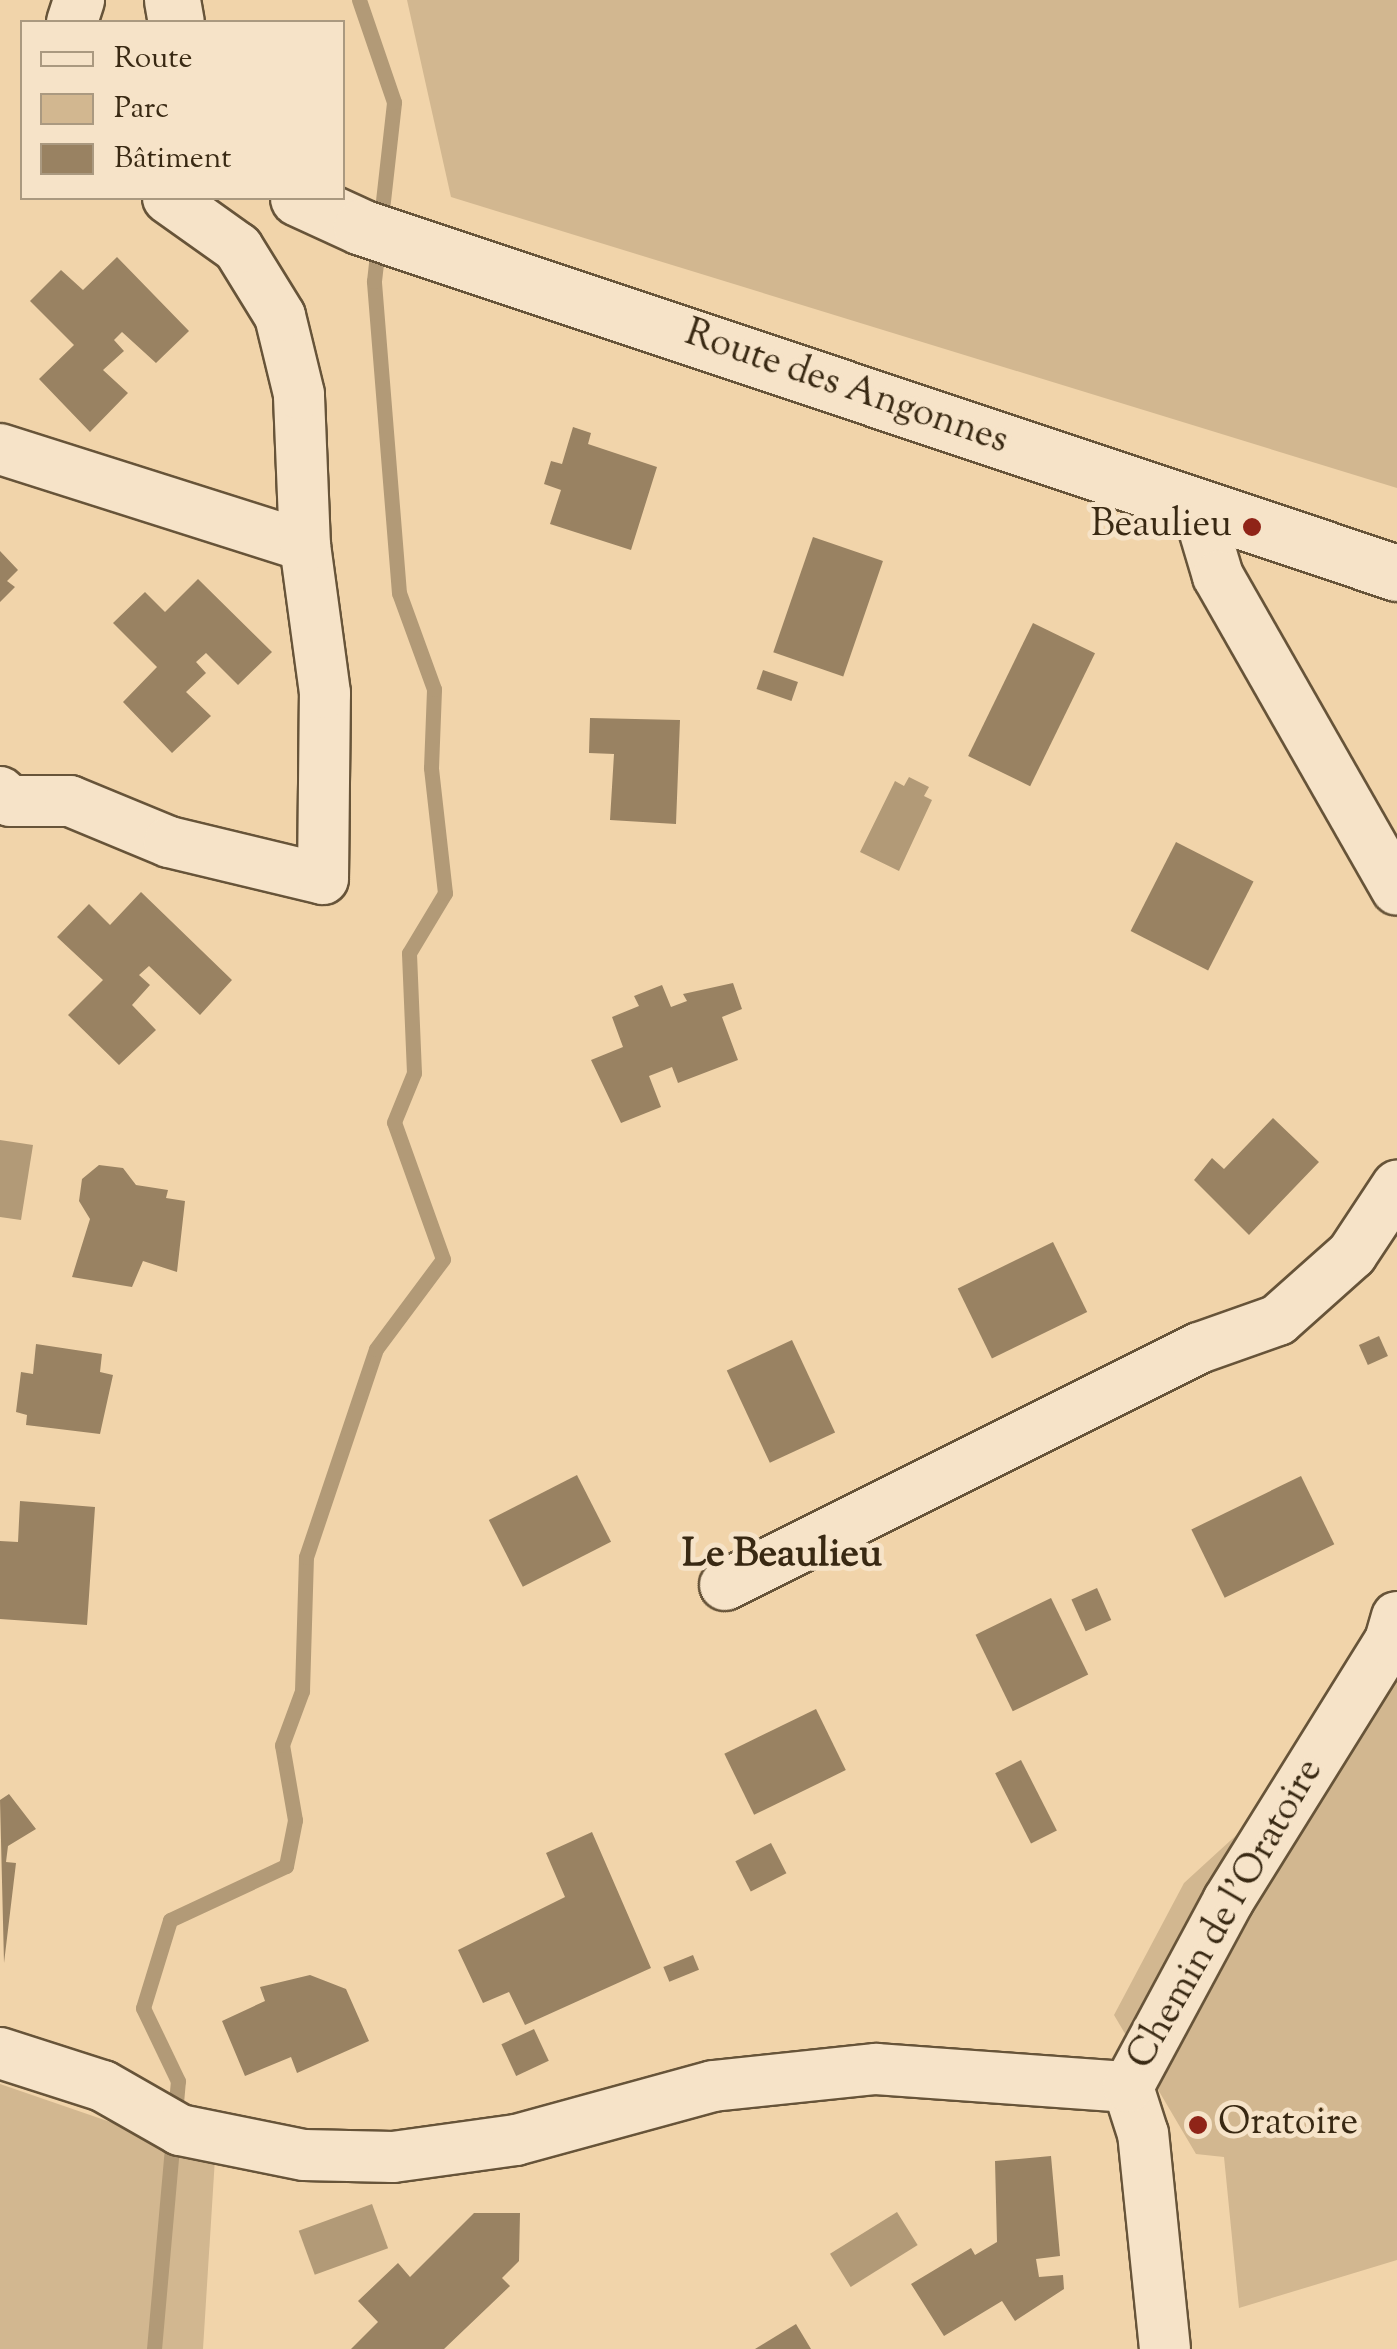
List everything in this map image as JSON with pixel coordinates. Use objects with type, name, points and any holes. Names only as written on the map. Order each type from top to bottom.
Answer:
[{"type":"street","points":[[0,792],[10,801],[70,801],[169,842],[323,879],[325,693],[305,546],[299,394],[280,316],[238,248],[171,200]]},
{"type":"street","name":"Route des Angonnes","points":[[303,200],[381,233],[1397,573]]},
{"type":"street","points":[[0,450],[305,546]]},
{"type":"street","points":[[1198,509],[1218,576],[1397,890]]},
{"type":"street","points":[[725,1585],[1199,1348],[1278,1320],[1352,1254],[1397,1186]]},
{"type":"street","name":"Chemin de l'Oratoire","points":[[1165,2349],[1143,2134],[1128,2087],[1228,1901],[1390,1641],[1397,1617]]},
{"type":"street","points":[[0,2053],[103,2086],[161,2121],[304,2155],[393,2157],[516,2140],[713,2086],[876,2069],[1128,2087]]},
{"type":"green space","points":[[407,0],[1397,0],[1397,488],[451,197]]},
{"type":"green space","points":[[1397,1633],[1397,2260],[1239,2308],[1224,2157],[1196,2154],[1114,2015],[1184,1883],[1348,1733]]},
{"type":"green space","points":[[0,2084],[215,2158],[203,2349],[0,2349]]},
{"type":"shaded area","points":[[909,777],[929,787],[924,796],[932,800],[899,871],[860,852],[895,781],[904,786]]},
{"type":"shaded area","points":[[0,1140],[33,1145],[21,1220],[0,1217]]},
{"type":"shaded area","points":[[372,2204],[388,2248],[315,2275],[299,2231]]},
{"type":"shaded area","points":[[897,2212],[918,2245],[851,2287],[830,2254]]},
{"type":"building","points":[[117,257],[189,331],[156,363],[122,332],[114,340],[124,351],[103,370],[128,393],[90,432],[39,379],[74,345],[30,301],[61,270],[83,290]]},
{"type":"building","points":[[573,427],[591,433],[588,444],[657,467],[631,550],[550,524],[561,490],[544,484],[551,461],[562,464]]},
{"type":"building","points":[[813,537],[883,561],[843,676],[773,652]]},
{"type":"building","points":[[0,551],[18,570],[7,581],[15,587],[0,602]]},
{"type":"building","points":[[198,579],[272,652],[238,685],[206,653],[196,662],[206,673],[186,692],[211,716],[172,753],[123,702],[157,667],[113,623],[145,592],[165,612]]},
{"type":"building","points":[[1033,623],[1095,653],[1030,786],[968,756]]},
{"type":"building","points":[[763,670],[798,682],[791,701],[756,689]]},
{"type":"building","points":[[590,718],[680,720],[676,824],[610,820],[614,754],[589,753]]},
{"type":"building","points":[[1176,842],[1254,881],[1208,971],[1131,931]]},
{"type":"building","points":[[141,892],[232,980],[200,1015],[149,966],[139,975],[150,985],[132,1005],[156,1030],[119,1065],[68,1015],[103,980],[57,937],[89,904],[110,925]]},
{"type":"building","points":[[733,983],[742,1009],[722,1017],[738,1060],[678,1083],[672,1067],[649,1076],[661,1107],[621,1123],[591,1060],[623,1047],[612,1017],[639,1006],[634,996],[662,985],[671,1007],[687,1001],[683,994]]},
{"type":"building","points":[[1273,1118],[1319,1162],[1249,1235],[1194,1180],[1212,1158],[1224,1169]]},
{"type":"building","points":[[99,1165],[123,1168],[136,1185],[168,1190],[166,1198],[185,1201],[177,1272],[143,1261],[132,1287],[72,1277],[90,1219],[79,1201],[82,1179]]},
{"type":"building","points":[[1053,1242],[1087,1312],[992,1359],[958,1288]]},
{"type":"building","points":[[1379,1336],[1388,1356],[1368,1365],[1359,1345]]},
{"type":"building","points":[[792,1340],[835,1432],[770,1463],[727,1370]]},
{"type":"building","points":[[36,1344],[102,1354],[100,1372],[113,1375],[100,1434],[26,1425],[27,1415],[16,1412],[21,1372],[33,1374]]},
{"type":"building","points":[[577,1475],[611,1542],[523,1587],[489,1520]]},
{"type":"building","points":[[1301,1476],[1334,1544],[1225,1598],[1191,1529]]},
{"type":"building","points":[[20,1501],[95,1507],[87,1625],[0,1619],[0,1541],[18,1542]]},
{"type":"building","points":[[1097,1588],[1111,1620],[1086,1631],[1071,1599]]},
{"type":"building","points":[[1051,1598],[1088,1674],[1013,1711],[976,1635]]},
{"type":"building","points":[[816,1709],[846,1770],[754,1815],[724,1754]]},
{"type":"building","points":[[1021,1760],[1057,1830],[1031,1844],[995,1773]]},
{"type":"building","points":[[9,1794],[36,1829],[8,1846],[6,1862],[16,1863],[4,1963],[0,1800]]},
{"type":"building","points":[[592,1832],[651,1968],[525,2025],[509,1992],[483,2003],[458,1950],[565,1897],[546,1853]]},
{"type":"building","points":[[771,1843],[786,1873],[751,1891],[735,1861]]},
{"type":"building","points":[[693,1955],[699,1970],[669,1982],[663,1967]]},
{"type":"building","points":[[310,1975],[346,1989],[369,2041],[297,2073],[291,2057],[245,2076],[222,2021],[265,2001],[260,1987]]},
{"type":"building","points":[[534,2029],[549,2061],[516,2076],[501,2044]]},
{"type":"building","points":[[1051,2156],[1060,2256],[1036,2259],[1039,2277],[1063,2275],[1064,2289],[1015,2321],[1002,2301],[944,2336],[911,2284],[971,2248],[975,2255],[997,2242],[995,2161]]},
{"type":"building","points":[[474,2213],[520,2213],[519,2261],[502,2278],[510,2286],[444,2349],[351,2349],[378,2322],[358,2301],[398,2263],[410,2277]]},
{"type":"building","points":[[796,2324],[811,2349],[755,2349]]},
{"type":"waterway","points":[[154,2349],[178,2081],[143,2008],[170,1920],[286,1866],[295,1820],[282,1745],[302,1691],[306,1557],[376,1349],[443,1259],[394,1122],[414,1073],[409,953],[445,893],[431,768],[434,689],[399,593],[374,281],[394,102],[359,0]]},
{"type":"place","name":"Beaulieu","points":[[1252,527]]},
{"type":"place","name":"Oratoire","points":[[1198,2125]]},
{"type":"district","name":"Le Beaulieu","points":[[782,1556]]}]
